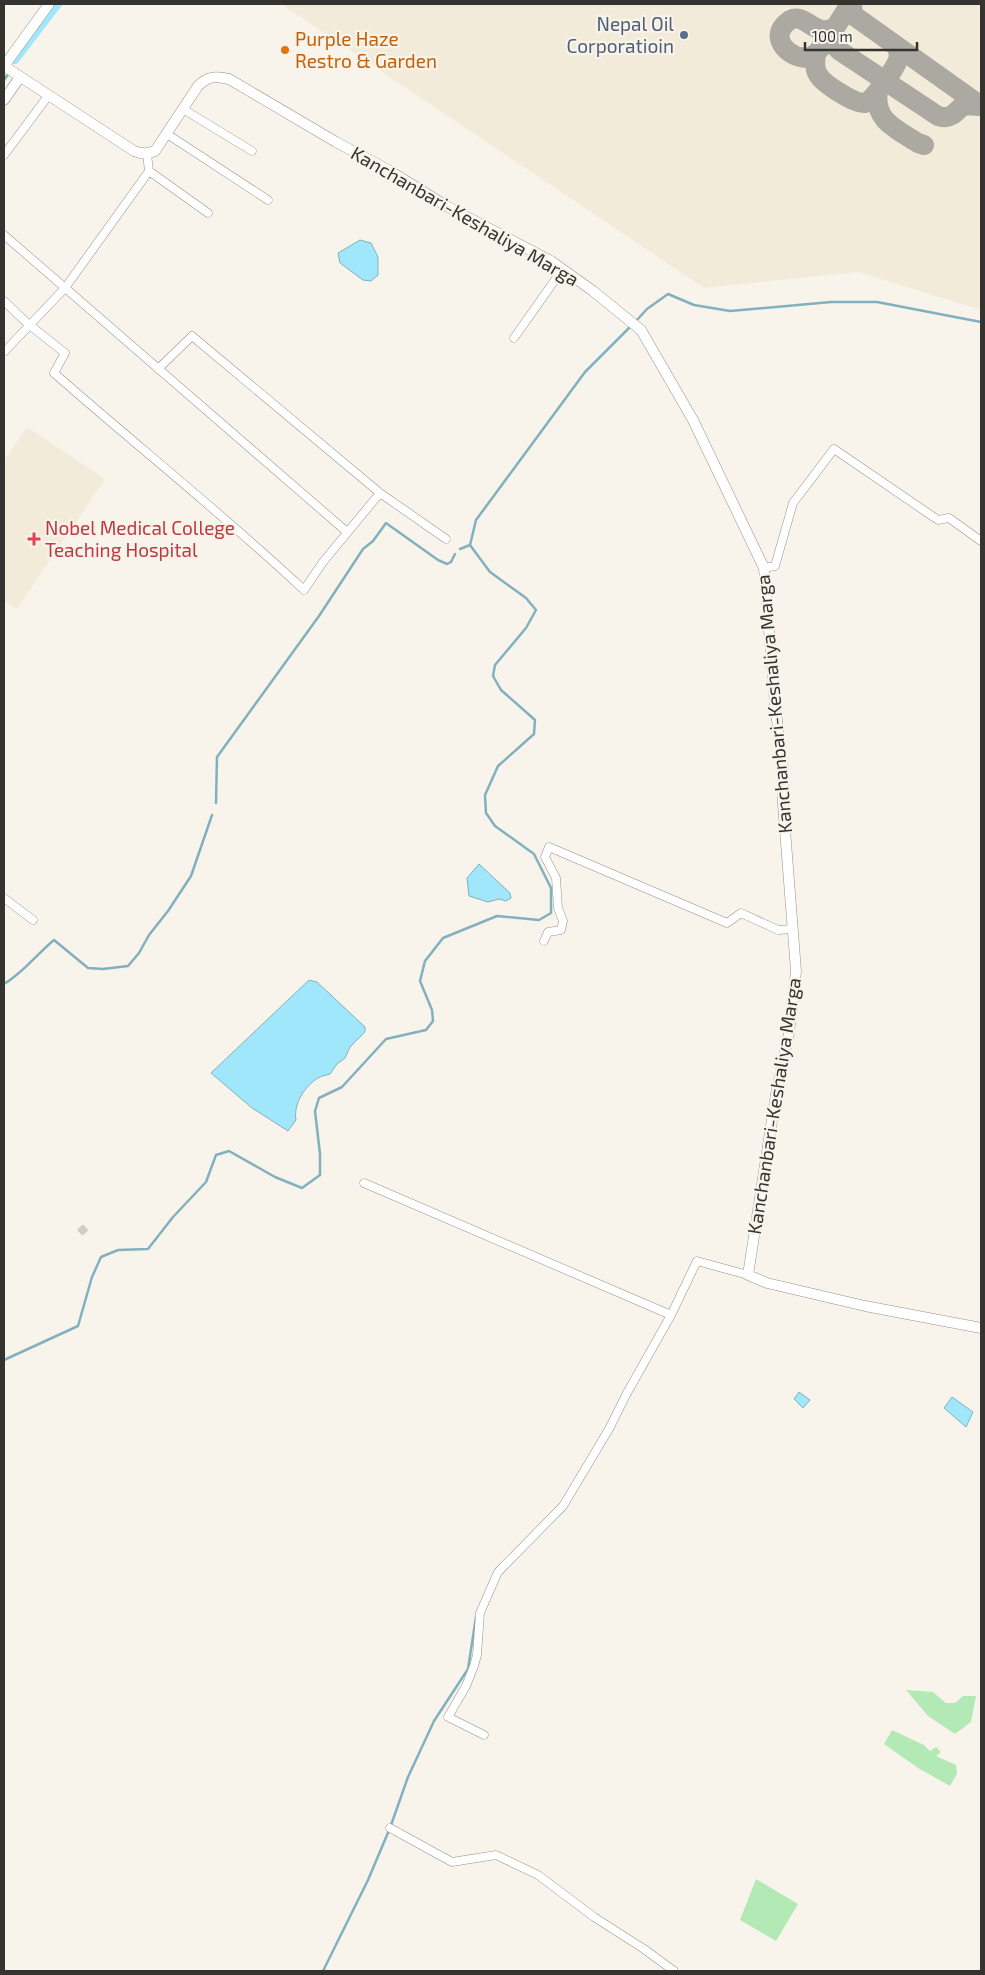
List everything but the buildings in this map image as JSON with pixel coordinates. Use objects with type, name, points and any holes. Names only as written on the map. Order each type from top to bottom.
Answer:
[{"type":"street","points":[[4,352],[65,288],[149,170],[147,154],[134,151],[17,76],[5,66],[49,4]]},
{"type":"street","points":[[4,100],[17,76]]},
{"type":"street","name":"Kanchanbari-Keshaliya Marga","points":[[147,154],[155,151],[198,86],[204,80],[211,76],[229,78],[336,142],[390,171],[448,207],[521,244],[562,270],[622,314],[641,330],[693,420],[764,568],[775,704],[783,768],[783,804],[796,971],[789,1033],[776,1094],[748,1275]]},
{"type":"street","points":[[4,155],[48,96]]},
{"type":"street","points":[[183,109],[252,151]]},
{"type":"street","points":[[167,134],[268,200]]},
{"type":"street","points":[[149,170],[208,212]]},
{"type":"street","points":[[4,235],[347,532]]},
{"type":"street","points":[[514,338],[562,270]]},
{"type":"street","points":[[4,301],[29,325],[65,353],[54,373],[141,450],[257,546],[304,590],[323,562],[380,493]]},
{"type":"street","points":[[158,369],[192,336],[380,493],[446,539]]},
{"type":"street","points":[[764,568],[775,566],[793,503],[834,449],[938,520],[949,518],[981,541]]},
{"type":"street","points":[[544,941],[548,932],[561,930],[563,921],[558,908],[556,878],[545,857],[549,847],[727,923],[741,913],[778,930],[792,929]]},
{"type":"street","points":[[4,898],[33,920]]},
{"type":"street","points":[[364,1183],[671,1315]]},
{"type":"street","points":[[484,1735],[448,1717],[466,1686],[474,1666],[477,1655],[480,1614],[498,1572],[563,1506],[600,1445],[626,1394],[671,1315],[697,1261],[748,1275],[768,1283],[865,1306],[981,1328]]},
{"type":"street","points":[[390,1828],[452,1862],[496,1855],[538,1875],[594,1917],[644,1948],[674,1971]]},
{"type":"shaded area","points":[[281,4],[981,4],[981,310],[858,272],[704,288]]},
{"type":"shaded area","name":"Nobel Medical College Teaching Hospital","points":[[27,427],[105,479],[17,609],[4,600],[4,461]]},
{"type":"green space","points":[[906,1690],[933,1692],[946,1703],[955,1703],[963,1696],[976,1696],[971,1722],[955,1734],[928,1716]]},
{"type":"green space","points":[[892,1730],[924,1745],[930,1751],[936,1747],[941,1752],[936,1756],[956,1765],[957,1774],[950,1786],[918,1768],[884,1744]]},
{"type":"green space","points":[[756,1879],[798,1904],[776,1941],[740,1920]]},
{"type":"water","points":[[360,240],[371,243],[378,257],[378,275],[371,281],[363,280],[340,263],[338,253]]},
{"type":"water","points":[[479,864],[510,893],[511,898],[506,901],[499,899],[488,902],[469,896],[467,878]]},
{"type":"water","points":[[309,980],[317,982],[365,1027],[365,1032],[350,1047],[345,1058],[337,1064],[330,1074],[313,1081],[301,1096],[296,1108],[296,1120],[288,1131],[252,1108],[211,1073]]},
{"type":"water","points":[[799,1392],[810,1400],[803,1408],[794,1399]]},
{"type":"water","points":[[952,1397],[973,1412],[966,1427],[944,1408]]},
{"type":"waterway","points":[[15,60],[58,4]]},
{"type":"waterway","points":[[4,80],[9,73]]},
{"type":"waterway","points":[[636,321],[647,309],[668,294],[694,305],[730,311],[831,302],[877,302],[981,322]]},
{"type":"waterway","points":[[4,1360],[78,1326],[92,1277],[101,1257],[118,1250],[148,1249],[173,1217],[206,1182],[216,1155],[229,1151],[275,1177],[302,1188],[320,1175],[320,1154],[315,1111],[319,1098],[342,1087],[386,1039],[426,1030],[433,1021],[432,1010],[420,981],[425,961],[443,938],[497,916],[539,920],[551,913],[551,888],[534,854],[495,826],[486,813],[485,795],[498,766],[534,734],[535,720],[501,690],[493,676],[495,665],[526,628],[536,610],[526,598],[490,572],[470,545],[476,520],[585,372],[632,325]]},
{"type":"waterway","points":[[216,803],[217,757],[319,616],[363,549],[373,541],[386,523],[438,560],[447,564],[451,562],[455,554]]},
{"type":"waterway","points":[[460,549],[470,545]]},
{"type":"waterway","points":[[4,984],[54,940],[88,968],[103,969],[128,966],[139,953],[149,935],[168,911],[191,876],[212,815]]},
{"type":"waterway","points":[[323,1971],[368,1880],[390,1828],[408,1777],[434,1721],[468,1669],[476,1617]]},
{"type":"taxiway","points":[[833,29],[818,29],[803,20],[795,19],[789,21],[782,28],[781,41],[784,47],[796,56],[803,58],[815,54],[823,45],[850,4]]},
{"type":"taxiway","points":[[852,4],[853,15],[981,106]]},
{"type":"taxiway","points":[[833,29],[834,45],[840,51],[938,116],[949,116],[963,105],[980,106]]},
{"type":"taxiway","points":[[816,54],[817,74],[822,80],[833,89],[855,101],[865,103],[879,90],[894,68],[899,57],[896,46]]},
{"type":"taxiway","points":[[878,91],[877,101],[879,110],[888,123],[924,145]]},
{"type":"tunnel","points":[[80,1227],[87,1235]]},
{"type":"place","name":"Nepal Oil Corporatioin","points":[[684,35]]},
{"type":"place","name":"Purple Haze Restro & Garden","points":[[285,50]]},
{"type":"place","name":"Nobel Medical College Teaching Hospital","points":[[34,539]]}]
